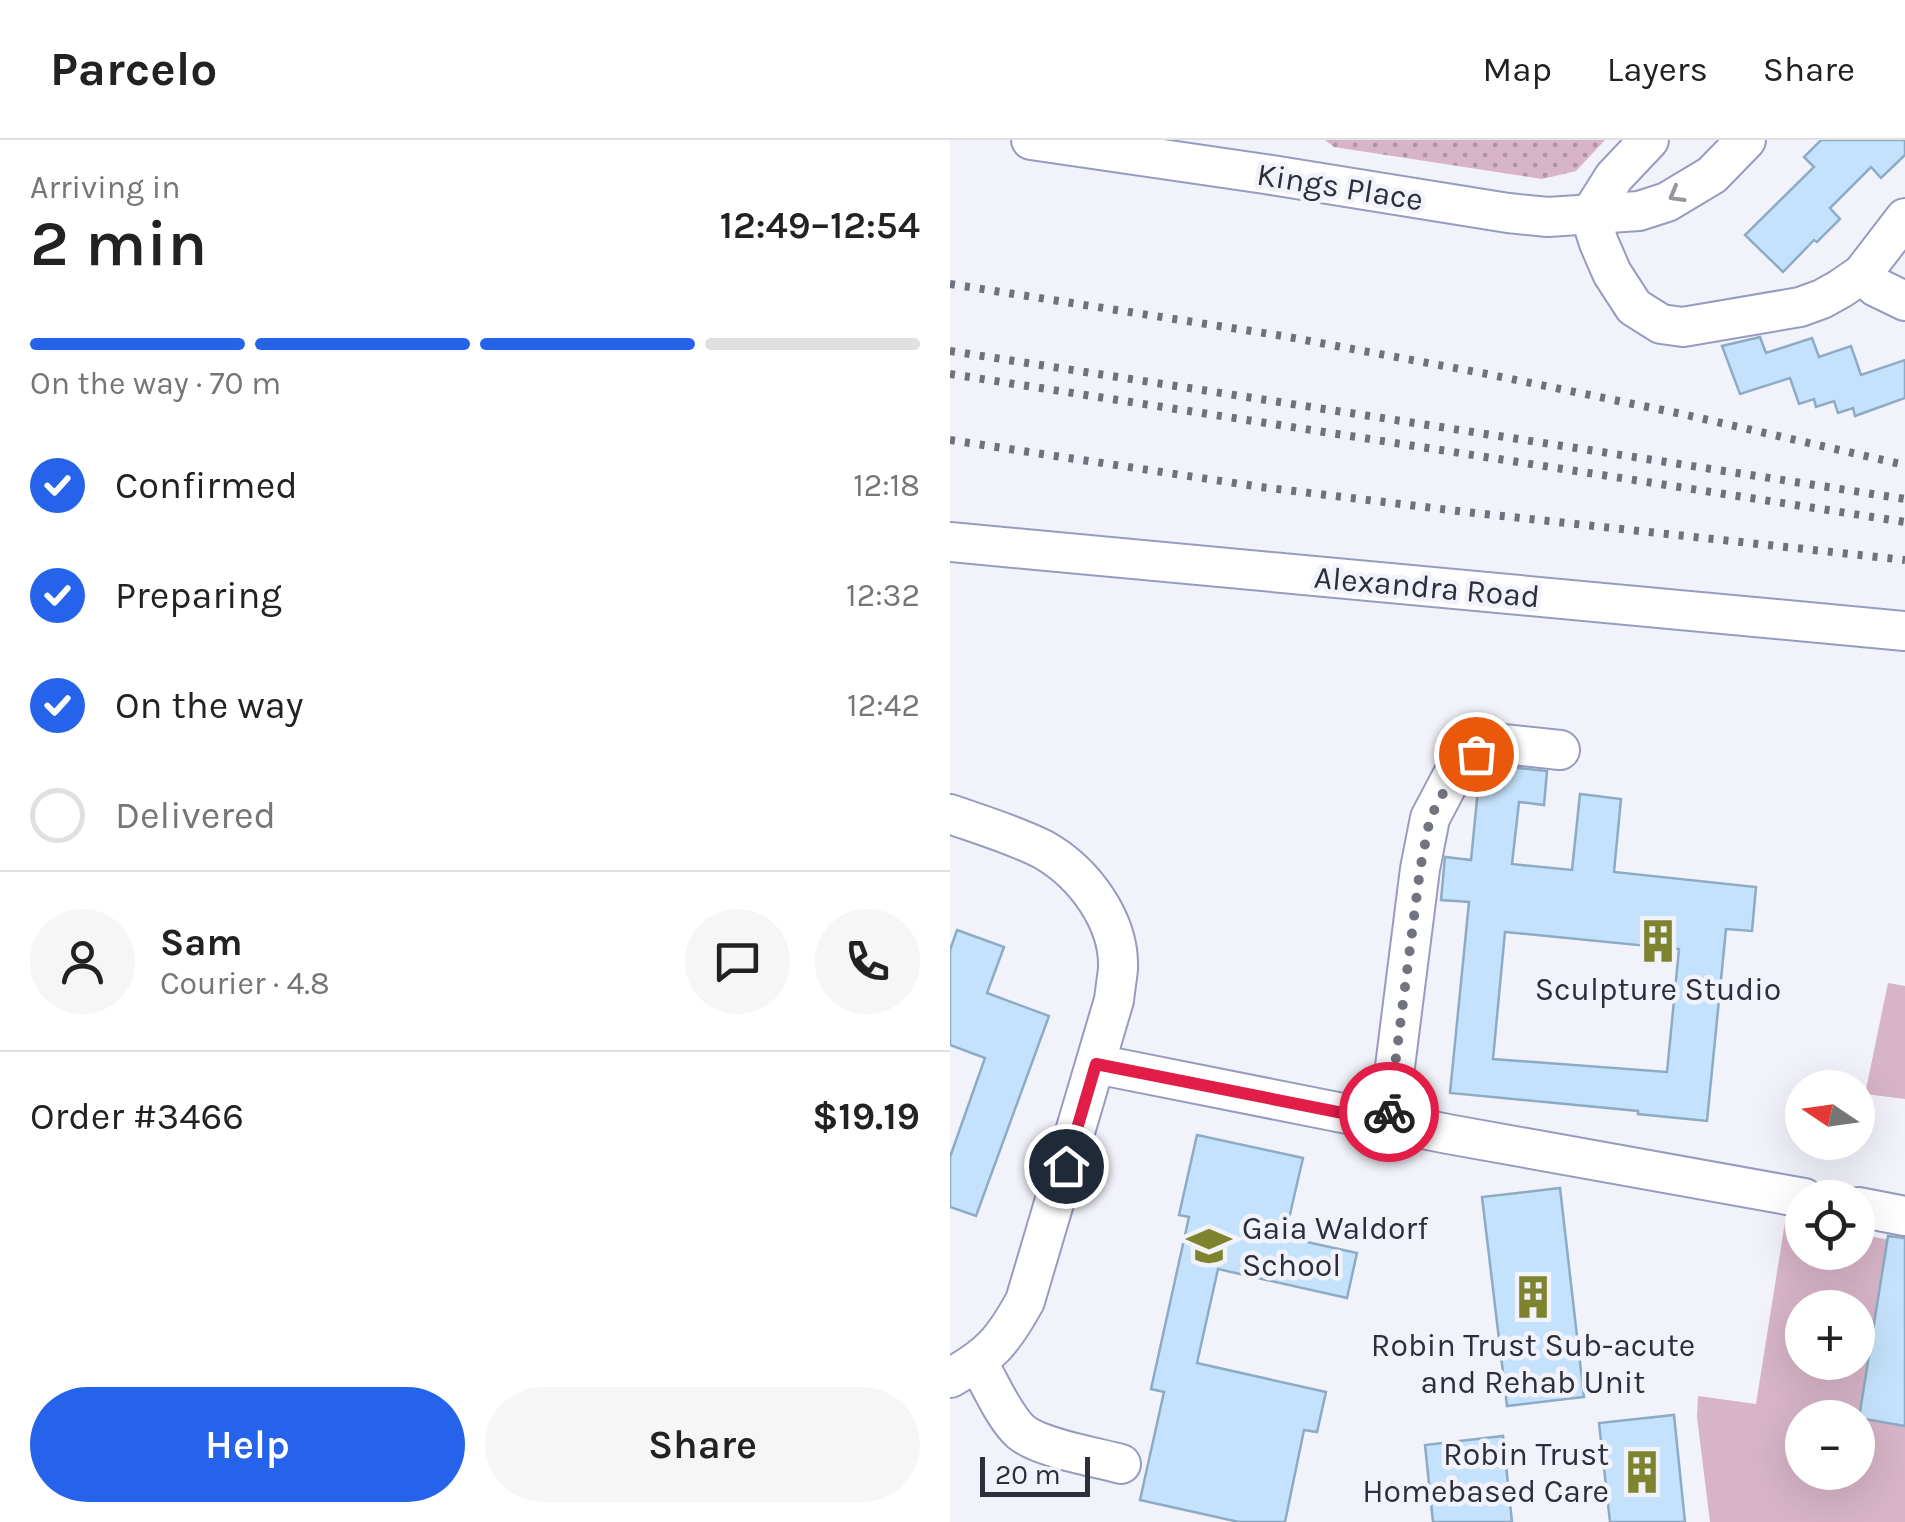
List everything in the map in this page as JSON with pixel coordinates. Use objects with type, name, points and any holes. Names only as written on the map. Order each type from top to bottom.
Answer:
[{"type":"street","name":"Kings Place","points":[[1030,140],[1267,157],[1508,213],[1548,217],[1639,211],[1667,202],[1712,175],[1746,140]]},
{"type":"street","points":[[1649,140],[1614,178],[1590,215],[1612,273],[1634,307],[1661,324],[1682,326],[1800,308],[1840,290],[1862,274],[1905,218]]},
{"type":"street","points":[[1862,274],[1905,301]]},
{"type":"street","name":"Alexandra Road","points":[[950,542],[1905,631]]},
{"type":"street","points":[[1388,1122],[1430,818],[1458,765],[1494,743],[1560,750]]},
{"type":"street","points":[[950,814],[1041,849],[1067,865],[1086,884],[1101,908],[1112,932],[1118,966],[1114,1000],[1025,1301],[1006,1336],[964,1370],[1021,1432],[1042,1443],[1121,1464]]},
{"type":"street","points":[[1096,1064],[1785,1195]]},
{"type":"street","points":[[1875,1210],[1905,1216]]},
{"type":"shaded area","points":[[1325,140],[1605,140],[1576,171],[1542,179],[1334,147]]},
{"type":"shaded area","points":[[1888,983],[1905,986],[1905,1099],[1875,1095],[1875,1070],[1870,1070]]},
{"type":"shaded area","points":[[1785,1222],[1785,1270],[1875,1270],[1875,1237],[1905,1243],[1905,1522],[1710,1522],[1698,1396],[1756,1404]]},
{"type":"building","points":[[1821,140],[1905,140],[1905,155],[1881,178],[1871,167],[1830,208],[1840,219],[1783,272],[1745,235],[1814,167],[1804,157]]},
{"type":"building","points":[[1760,337],[1766,353],[1812,338],[1819,357],[1851,346],[1861,375],[1905,360],[1905,398],[1855,416],[1853,408],[1838,413],[1834,401],[1816,407],[1814,399],[1799,404],[1790,378],[1740,394],[1722,346]]},
{"type":"building","name":"Sculpture Studio","points":[[1499,766],[1547,771],[1544,805],[1519,802],[1512,864],[1572,870],[1580,794],[1621,799],[1614,872],[1756,887],[1752,931],[1726,929],[1707,1121],[1450,1093],[1469,902],[1441,900],[1445,857],[1471,860],[1479,779]],"holes":[[[1505,932],[1679,949],[1667,1072],[1493,1059]]]},
{"type":"building","points":[[957,930],[1004,947],[987,993],[1049,1016],[976,1216],[950,1207],[950,1157],[985,1058],[950,1045],[950,950]]},
{"type":"building","points":[[1197,1135],[1303,1158],[1287,1227],[1300,1230],[1298,1240],[1357,1253],[1347,1298],[1218,1269],[1197,1363],[1326,1392],[1317,1432],[1304,1430],[1285,1522],[1239,1522],[1140,1500],[1164,1392],[1151,1389],[1189,1217],[1179,1215]]},
{"type":"building","name":"Robin Trust Sub-acute and Rehab Unit","points":[[1560,1188],[1584,1397],[1507,1406],[1482,1197]]},
{"type":"building","points":[[1888,1236],[1905,1238],[1905,1426],[1875,1421],[1875,1400],[1862,1400],[1865,1380],[1875,1380],[1875,1318]]},
{"type":"building","name":"Robin Trust Homebased Care","points":[[1674,1415],[1685,1522],[1610,1522],[1599,1423]]},
{"type":"building","points":[[1503,1436],[1512,1522],[1433,1522],[1425,1445]]},
{"type":"railway","points":[[950,284],[1283,336],[1487,374],[1905,465]]},
{"type":"railway","points":[[950,351],[1905,499]]},
{"type":"railway","points":[[950,374],[1905,522]]},
{"type":"railway","points":[[950,440],[1261,487],[1905,560]]},
{"type":"way so far","points":[[1389,1112],[1430,818],[1458,765],[1476,754]]},
{"type":"place","name":"Sculpture Studio","points":[[1658,941]]},
{"type":"place","name":"Gaia Waldorf School","points":[[1209,1246]]},
{"type":"place","name":"Robin Trust Sub-acute and Rehab Unit","points":[[1533,1297]]},
{"type":"place","name":"Robin Trust Homebased Care","points":[[1642,1472]]},
{"type":"route","points":[[1066,1166],[1096,1064],[1388,1122],[1389,1112]]}]
